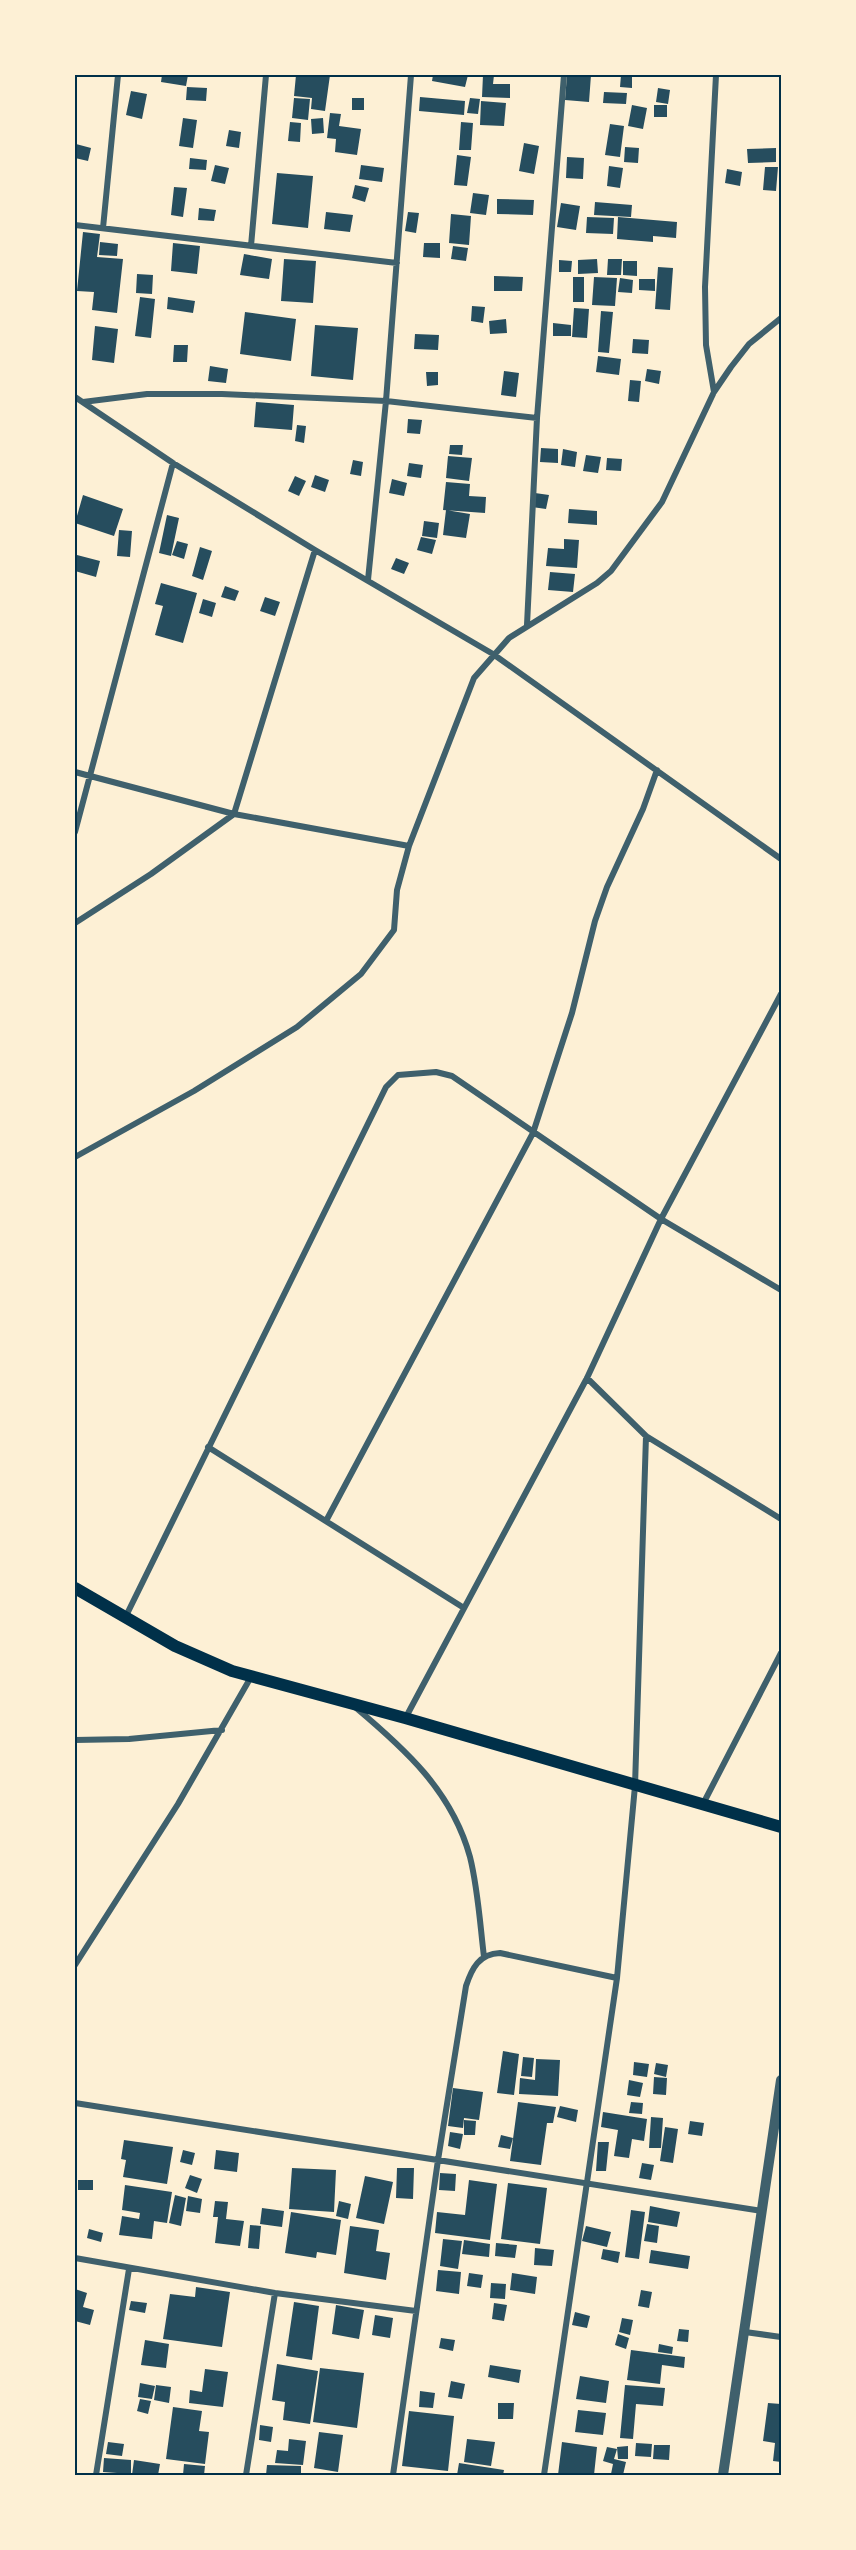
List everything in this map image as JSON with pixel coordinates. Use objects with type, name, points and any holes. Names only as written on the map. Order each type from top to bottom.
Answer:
[{"type":"main road","points":[[75,1588],[191,1653],[251,1677],[405,1718],[781,1827]]},
{"type":"street","points":[[103,228],[118,75]]},
{"type":"street","points":[[251,246],[266,75]]},
{"type":"street","points":[[368,580],[386,401],[411,75]]},
{"type":"street","points":[[527,625],[537,418],[564,75]]},
{"type":"street","points":[[714,392],[706,345],[705,287],[716,75]]},
{"type":"street","points":[[75,225],[397,263]]},
{"type":"street","points":[[75,1157],[194,1091],[297,1027],[351,984],[372,961],[394,930],[397,890],[409,846],[467,691],[493,654],[527,625],[604,578],[621,560],[662,502],[714,392],[749,344],[781,318]]},
{"type":"street","points":[[82,402],[111,396],[181,393],[386,401],[537,418]]},
{"type":"street","points":[[75,397],[173,463],[315,550],[493,654],[781,859]]},
{"type":"street","points":[[75,832],[88,776],[173,463]]},
{"type":"street","points":[[75,923],[151,874],[234,814],[315,550]]},
{"type":"street","points":[[326,1521],[533,1133],[572,1013],[595,921],[607,887],[643,809],[657,770]]},
{"type":"street","points":[[75,772],[234,814],[409,846]]},
{"type":"street","points":[[405,1718],[587,1378],[661,1219],[781,994]]},
{"type":"street","points":[[125,1618],[391,1080],[406,1072],[436,1072],[452,1076],[661,1219],[781,1290]]},
{"type":"street","points":[[587,1378],[646,1436],[781,1519]]},
{"type":"street","points":[[544,2475],[617,1978],[635,1786],[646,1436]]},
{"type":"street","points":[[208,1447],[464,1608]]},
{"type":"street","points":[[703,1804],[781,1653]]},
{"type":"street","points":[[75,1965],[222,1730],[251,1677]]},
{"type":"street","points":[[351,1704],[411,1755],[447,1802],[456,1819],[470,1858],[484,1957]]},
{"type":"street","points":[[75,1740],[222,1730]]},
{"type":"street","points":[[393,2475],[438,2160],[466,1986],[476,1963],[484,1957],[506,1954],[617,1978]]},
{"type":"street","points":[[723,2475],[781,2080]]},
{"type":"street","points":[[75,2103],[438,2160],[586,2186],[762,2211]]},
{"type":"street","points":[[75,2258],[275,2293],[416,2311]]},
{"type":"street","points":[[96,2475],[129,2269]]},
{"type":"street","points":[[246,2475],[275,2293]]},
{"type":"street","points":[[745,2332],[781,2337]]},
{"type":"building","points":[[162,75],[188,75],[186,86],[161,82]]},
{"type":"building","points":[[296,75],[330,75],[325,111],[311,109],[312,98],[294,96]]},
{"type":"building","points":[[433,75],[468,75],[465,87],[432,81]]},
{"type":"building","points":[[483,75],[494,75],[493,84],[510,84],[510,98],[482,97]]},
{"type":"building","points":[[567,75],[591,75],[589,102],[565,100]]},
{"type":"building","points":[[621,75],[632,75],[632,88],[620,87]]},
{"type":"building","points":[[187,87],[207,88],[206,101],[186,100]]},
{"type":"building","points":[[658,88],[670,90],[668,104],[656,102]]},
{"type":"building","points":[[131,91],[147,94],[142,119],[126,115]]},
{"type":"building","points":[[604,92],[627,93],[626,104],[603,103]]},
{"type":"building","points":[[420,97],[465,101],[464,115],[419,111]]},
{"type":"building","points":[[294,98],[310,99],[308,120],[292,118]]},
{"type":"building","points":[[352,98],[364,98],[364,110],[352,110]]},
{"type":"building","points":[[470,98],[480,99],[478,114],[467,113]]},
{"type":"building","points":[[481,101],[506,103],[504,126],[480,125]]},
{"type":"building","points":[[632,105],[647,108],[643,129],[628,126]]},
{"type":"building","points":[[654,105],[667,105],[667,117],[654,117]]},
{"type":"building","points":[[330,113],[341,114],[339,126],[361,129],[357,155],[335,152],[336,139],[327,138]]},
{"type":"building","points":[[183,118],[197,120],[193,148],[179,146]]},
{"type":"building","points":[[323,118],[324,133],[312,134],[311,119]]},
{"type":"building","points":[[290,122],[301,123],[300,142],[288,141]]},
{"type":"building","points":[[461,122],[473,123],[471,150],[459,150]]},
{"type":"building","points":[[610,124],[624,126],[620,157],[605,155]]},
{"type":"building","points":[[229,130],[241,132],[239,148],[226,146]]},
{"type":"building","points":[[524,143],[539,146],[534,174],[519,171]]},
{"type":"building","points":[[76,144],[91,148],[88,161],[75,158]]},
{"type":"building","points":[[625,147],[639,148],[638,163],[624,162]]},
{"type":"building","points":[[776,148],[776,162],[748,163],[747,149]]},
{"type":"building","points":[[457,155],[471,157],[467,186],[454,185]]},
{"type":"building","points":[[567,157],[584,158],[583,179],[566,178]]},
{"type":"building","points":[[190,158],[207,160],[206,170],[189,169]]},
{"type":"building","points":[[215,165],[229,168],[225,184],[211,181]]},
{"type":"building","points":[[361,165],[384,168],[382,182],[359,179]]},
{"type":"building","points":[[609,166],[623,168],[620,188],[607,186]]},
{"type":"building","points":[[765,167],[778,167],[776,191],[763,190]]},
{"type":"building","points":[[727,169],[742,172],[740,186],[725,183]]},
{"type":"building","points":[[277,173],[313,176],[308,228],[272,224]]},
{"type":"building","points":[[355,185],[369,188],[365,202],[352,198]]},
{"type":"building","points":[[174,187],[187,188],[183,217],[171,215]]},
{"type":"building","points":[[473,193],[489,195],[486,215],[470,213]]},
{"type":"building","points":[[497,199],[534,200],[533,215],[497,214]]},
{"type":"building","points":[[595,202],[632,205],[631,217],[594,215]]},
{"type":"building","points":[[561,203],[580,206],[576,230],[557,227]]},
{"type":"building","points":[[199,208],[216,210],[214,221],[198,220]]},
{"type":"building","points":[[326,212],[353,215],[350,232],[324,229]]},
{"type":"building","points":[[408,212],[419,213],[416,233],[405,231]]},
{"type":"building","points":[[451,214],[471,216],[469,245],[449,243]]},
{"type":"building","points":[[587,217],[614,218],[613,234],[586,233]]},
{"type":"building","points":[[618,217],[677,222],[676,238],[653,236],[653,242],[617,239]]},
{"type":"building","points":[[83,232],[100,234],[97,257],[123,259],[117,313],[92,310],[94,292],[77,291]]},
{"type":"building","points":[[100,242],[118,244],[117,256],[99,255]]},
{"type":"building","points":[[173,243],[200,246],[197,274],[171,271]]},
{"type":"building","points":[[424,243],[440,243],[440,258],[423,257]]},
{"type":"building","points":[[453,246],[468,248],[466,261],[451,259]]},
{"type":"building","points":[[244,254],[272,259],[269,279],[240,275]]},
{"type":"building","points":[[284,259],[316,261],[313,303],[281,301]]},
{"type":"building","points":[[597,259],[598,273],[578,274],[578,260]]},
{"type":"building","points":[[608,259],[622,259],[621,275],[607,275]]},
{"type":"building","points":[[559,260],[572,261],[571,272],[559,272]]},
{"type":"building","points":[[623,261],[637,261],[637,276],[623,275]]},
{"type":"building","points":[[658,267],[673,268],[670,310],[655,309]]},
{"type":"building","points":[[137,274],[153,275],[152,294],[136,293]]},
{"type":"building","points":[[494,276],[523,277],[522,291],[494,291]]},
{"type":"building","points":[[573,277],[584,277],[584,302],[573,302]]},
{"type":"building","points":[[594,277],[617,278],[615,306],[592,305]]},
{"type":"building","points":[[620,278],[633,280],[632,293],[618,292]]},
{"type":"building","points":[[639,279],[655,279],[655,291],[639,290]]},
{"type":"building","points":[[140,297],[155,299],[151,338],[135,336]]},
{"type":"building","points":[[168,297],[195,301],[193,313],[167,309]]},
{"type":"building","points":[[472,306],[485,307],[483,323],[471,321]]},
{"type":"building","points":[[574,308],[589,309],[587,338],[572,337]]},
{"type":"building","points":[[601,311],[613,312],[609,353],[598,352]]},
{"type":"building","points":[[245,312],[296,319],[291,361],[240,354]]},
{"type":"building","points":[[506,319],[507,333],[490,334],[489,321]]},
{"type":"building","points":[[553,323],[571,325],[571,336],[553,336]]},
{"type":"building","points":[[315,325],[358,328],[353,380],[311,376]]},
{"type":"building","points":[[95,326],[118,329],[114,363],[92,360]]},
{"type":"building","points":[[415,334],[439,335],[438,350],[414,349]]},
{"type":"building","points":[[633,339],[649,340],[648,354],[632,353]]},
{"type":"building","points":[[174,345],[188,345],[187,362],[173,362]]},
{"type":"building","points":[[598,356],[621,359],[619,375],[596,372]]},
{"type":"building","points":[[210,366],[228,369],[226,383],[208,381]]},
{"type":"building","points":[[647,369],[661,371],[659,384],[645,381]]},
{"type":"building","points":[[504,371],[519,373],[516,397],[501,395]]},
{"type":"building","points":[[426,372],[438,372],[438,385],[427,386]]},
{"type":"building","points":[[630,380],[641,381],[639,402],[628,401]]},
{"type":"building","points":[[256,402],[294,405],[292,430],[254,427]]},
{"type":"building","points":[[408,419],[422,420],[420,434],[407,433]]},
{"type":"building","points":[[297,425],[306,426],[304,443],[295,441]]},
{"type":"building","points":[[450,445],[463,445],[462,455],[449,454]]},
{"type":"building","points":[[541,448],[558,449],[558,463],[540,462]]},
{"type":"building","points":[[563,449],[577,452],[575,467],[561,465]]},
{"type":"building","points":[[586,455],[601,457],[598,473],[583,471]]},
{"type":"building","points":[[448,456],[472,458],[469,481],[446,478]]},
{"type":"building","points":[[607,458],[622,459],[621,471],[606,470]]},
{"type":"building","points":[[353,460],[363,462],[361,476],[350,474]]},
{"type":"building","points":[[409,463],[423,465],[421,478],[407,476]]},
{"type":"building","points":[[315,475],[329,480],[325,492],[311,487]]},
{"type":"building","points":[[295,476],[306,481],[299,496],[288,491]]},
{"type":"building","points":[[392,479],[407,483],[404,496],[389,493]]},
{"type":"building","points":[[446,482],[470,484],[469,496],[486,497],[485,513],[443,510]]},
{"type":"building","points":[[535,493],[549,495],[546,509],[532,507]]},
{"type":"building","points":[[83,495],[123,509],[114,536],[75,523]]},
{"type":"building","points":[[569,509],[597,511],[597,525],[568,523]]},
{"type":"building","points":[[446,510],[470,514],[466,538],[443,535]]},
{"type":"building","points":[[167,515],[179,518],[171,556],[159,553]]},
{"type":"building","points":[[424,521],[439,523],[437,538],[422,536]]},
{"type":"building","points":[[119,530],[132,531],[130,557],[117,556]]},
{"type":"building","points":[[421,537],[436,540],[432,554],[417,550]]},
{"type":"building","points":[[564,539],[579,540],[577,568],[546,566],[548,548],[564,549]]},
{"type":"building","points":[[177,541],[188,544],[184,559],[172,555]]},
{"type":"building","points":[[200,547],[212,551],[203,580],[192,576]]},
{"type":"building","points":[[77,555],[100,561],[96,577],[75,571]]},
{"type":"building","points":[[396,558],[409,563],[404,574],[391,569]]},
{"type":"building","points":[[550,572],[575,574],[573,592],[548,590]]},
{"type":"building","points":[[161,583],[197,593],[183,643],[155,635],[163,606],[155,604]]},
{"type":"building","points":[[225,586],[239,591],[235,601],[221,597]]},
{"type":"building","points":[[265,597],[280,602],[275,616],[260,611]]},
{"type":"building","points":[[203,599],[216,603],[212,617],[199,613]]},
{"type":"building","points":[[503,2051],[519,2054],[514,2095],[497,2093]]},
{"type":"building","points":[[523,2057],[534,2058],[532,2077],[521,2076]]},
{"type":"building","points":[[536,2059],[560,2060],[558,2096],[519,2094],[520,2078],[535,2080]]},
{"type":"building","points":[[634,2062],[649,2064],[647,2077],[633,2075]]},
{"type":"building","points":[[656,2063],[668,2065],[666,2077],[654,2074]]},
{"type":"building","points":[[654,2077],[667,2078],[666,2095],[653,2094]]},
{"type":"building","points":[[629,2080],[643,2083],[640,2097],[627,2095]]},
{"type":"building","points":[[453,2088],[483,2092],[479,2120],[464,2118],[463,2128],[448,2126]]},
{"type":"building","points":[[518,2102],[556,2107],[553,2123],[547,2123],[541,2165],[510,2161]]},
{"type":"building","points":[[631,2102],[643,2103],[642,2114],[629,2113]]},
{"type":"building","points":[[560,2106],[578,2110],[576,2122],[557,2117]]},
{"type":"building","points":[[603,2112],[647,2119],[644,2141],[632,2139],[629,2158],[614,2156],[618,2130],[601,2127]]},
{"type":"building","points":[[651,2117],[663,2118],[661,2148],[649,2148]]},
{"type":"building","points":[[464,2120],[476,2121],[475,2135],[464,2135]]},
{"type":"building","points":[[690,2121],[704,2123],[702,2136],[688,2134]]},
{"type":"building","points":[[665,2127],[678,2129],[673,2163],[660,2161]]},
{"type":"building","points":[[450,2132],[463,2134],[460,2149],[448,2146]]},
{"type":"building","points":[[501,2135],[513,2138],[510,2149],[498,2147]]},
{"type":"building","points":[[124,2140],[173,2147],[167,2184],[123,2177],[126,2160],[121,2159]]},
{"type":"building","points":[[598,2142],[609,2142],[606,2171],[596,2171]]},
{"type":"building","points":[[183,2150],[195,2153],[192,2165],[180,2162]]},
{"type":"building","points":[[216,2150],[239,2153],[237,2172],[214,2169]]},
{"type":"building","points":[[642,2163],[654,2165],[651,2180],[639,2178]]},
{"type":"building","points":[[292,2168],[336,2170],[334,2212],[289,2209]]},
{"type":"building","points":[[397,2168],[414,2168],[413,2199],[396,2198]]},
{"type":"building","points":[[440,2173],[456,2174],[455,2191],[439,2190]]},
{"type":"building","points":[[190,2175],[202,2179],[197,2193],[185,2188]]},
{"type":"building","points":[[365,2176],[393,2182],[384,2224],[356,2218]]},
{"type":"building","points":[[78,2180],[93,2180],[93,2190],[78,2190]]},
{"type":"building","points":[[469,2180],[497,2184],[490,2240],[435,2233],[437,2212],[465,2215]]},
{"type":"building","points":[[508,2183],[547,2188],[540,2244],[501,2239]]},
{"type":"building","points":[[125,2185],[172,2192],[167,2223],[154,2221],[152,2239],[119,2235],[122,2216],[139,2219],[140,2213],[122,2210]]},
{"type":"building","points":[[175,2195],[186,2198],[181,2226],[169,2223]]},
{"type":"building","points":[[188,2196],[202,2199],[200,2213],[186,2211]]},
{"type":"building","points":[[215,2201],[228,2202],[226,2219],[244,2221],[240,2246],[215,2243],[218,2217],[213,2217]]},
{"type":"building","points":[[339,2201],[351,2204],[348,2219],[336,2216]]},
{"type":"building","points":[[650,2206],[680,2212],[677,2227],[648,2222]]},
{"type":"building","points":[[262,2208],[284,2211],[282,2227],[260,2224]]},
{"type":"building","points":[[631,2210],[645,2212],[639,2259],[625,2257]]},
{"type":"building","points":[[291,2212],[341,2220],[336,2255],[317,2252],[316,2258],[285,2253]]},
{"type":"building","points":[[647,2224],[659,2226],[657,2243],[644,2241]]},
{"type":"building","points":[[250,2225],[261,2226],[259,2249],[248,2248]]},
{"type":"building","points":[[350,2226],[379,2230],[376,2251],[390,2253],[386,2280],[344,2273]]},
{"type":"building","points":[[586,2226],[611,2232],[607,2247],[582,2241]]},
{"type":"building","points":[[89,2229],[103,2233],[101,2242],[87,2238]]},
{"type":"building","points":[[443,2239],[462,2241],[458,2269],[440,2266]]},
{"type":"building","points":[[464,2240],[490,2244],[489,2257],[462,2254]]},
{"type":"building","points":[[496,2243],[517,2245],[515,2258],[495,2256]]},
{"type":"building","points":[[535,2248],[554,2250],[552,2266],[534,2265]]},
{"type":"building","points":[[603,2249],[620,2252],[618,2263],[601,2259]]},
{"type":"building","points":[[651,2250],[690,2256],[688,2269],[649,2263]]},
{"type":"building","points":[[438,2270],[461,2272],[459,2294],[436,2291]]},
{"type":"building","points":[[469,2273],[483,2275],[481,2288],[467,2286]]},
{"type":"building","points":[[512,2273],[537,2277],[535,2294],[510,2290]]},
{"type":"building","points":[[491,2283],[506,2284],[505,2299],[490,2298]]},
{"type":"building","points":[[196,2287],[230,2292],[222,2347],[163,2339],[170,2294],[195,2297]]},
{"type":"building","points":[[75,2289],[87,2293],[83,2307],[94,2310],[90,2325],[75,2321]]},
{"type":"building","points":[[641,2290],[652,2292],[649,2308],[638,2306]]},
{"type":"building","points":[[131,2301],[147,2303],[145,2313],[129,2310]]},
{"type":"building","points":[[294,2302],[319,2306],[312,2360],[286,2356]]},
{"type":"building","points":[[494,2303],[507,2305],[504,2321],[492,2319]]},
{"type":"building","points":[[336,2305],[364,2310],[359,2339],[332,2334]]},
{"type":"building","points":[[575,2312],[590,2316],[587,2328],[572,2325]]},
{"type":"building","points":[[375,2315],[393,2318],[390,2338],[372,2335]]},
{"type":"building","points":[[622,2318],[633,2320],[630,2335],[619,2332]]},
{"type":"building","points":[[679,2329],[689,2330],[688,2342],[677,2341]]},
{"type":"building","points":[[618,2334],[629,2338],[626,2349],[615,2345]]},
{"type":"building","points":[[441,2338],[455,2340],[453,2351],[439,2348]]},
{"type":"building","points":[[145,2340],[169,2344],[166,2368],[141,2365]]},
{"type":"building","points":[[659,2344],[673,2347],[672,2354],[658,2352]]},
{"type":"building","points":[[631,2350],[685,2357],[684,2368],[662,2365],[660,2384],[627,2380]]},
{"type":"building","points":[[277,2364],[318,2371],[310,2424],[283,2420],[285,2402],[272,2400]]},
{"type":"building","points":[[490,2365],[521,2370],[519,2383],[488,2377]]},
{"type":"building","points":[[320,2368],[364,2373],[357,2428],[313,2422]]},
{"type":"building","points":[[205,2369],[228,2372],[223,2407],[189,2403],[190,2390],[202,2392]]},
{"type":"building","points":[[580,2376],[609,2381],[606,2403],[576,2399]]},
{"type":"building","points":[[451,2381],[465,2384],[462,2399],[448,2397]]},
{"type":"building","points":[[140,2383],[155,2386],[152,2399],[138,2397]]},
{"type":"building","points":[[156,2385],[171,2387],[169,2403],[154,2400]]},
{"type":"building","points":[[625,2385],[665,2388],[663,2406],[636,2404],[633,2439],[620,2438]]},
{"type":"building","points":[[420,2391],[435,2393],[433,2408],[419,2407]]},
{"type":"building","points":[[140,2399],[151,2401],[148,2414],[137,2411]]},
{"type":"building","points":[[498,2403],[514,2403],[513,2419],[498,2419]]},
{"type":"building","points":[[768,2403],[781,2404],[781,2462],[773,2461],[775,2443],[763,2441]]},
{"type":"building","points":[[173,2407],[202,2411],[199,2431],[209,2432],[205,2464],[166,2459]]},
{"type":"building","points":[[578,2410],[606,2413],[603,2435],[575,2432]]},
{"type":"building","points":[[409,2411],[454,2416],[448,2471],[402,2466]]},
{"type":"building","points":[[260,2425],[273,2427],[271,2442],[259,2440]]},
{"type":"building","points":[[319,2432],[343,2435],[338,2472],[314,2468]]},
{"type":"building","points":[[289,2439],[306,2441],[303,2465],[275,2463],[277,2450],[288,2451]]},
{"type":"building","points":[[467,2439],[495,2442],[491,2466],[464,2462]]},
{"type":"building","points":[[108,2442],[124,2444],[122,2456],[106,2454]]},
{"type":"building","points":[[562,2442],[597,2447],[594,2475],[558,2475]]},
{"type":"building","points":[[636,2443],[652,2444],[651,2457],[635,2456]]},
{"type":"building","points":[[654,2445],[670,2445],[669,2460],[653,2459]]},
{"type":"building","points":[[628,2446],[628,2459],[618,2459],[617,2447]]},
{"type":"building","points":[[607,2447],[617,2449],[614,2459],[626,2462],[623,2475],[611,2474],[613,2464],[603,2461]]},
{"type":"building","points":[[104,2458],[131,2460],[131,2474],[103,2472]]},
{"type":"building","points":[[134,2460],[160,2464],[158,2475],[132,2475]]},
{"type":"building","points":[[459,2463],[504,2470],[503,2475],[457,2475]]},
{"type":"building","points":[[184,2464],[205,2466],[204,2475],[183,2475]]},
{"type":"building","points":[[267,2465],[301,2466],[301,2475],[266,2475]]}]
